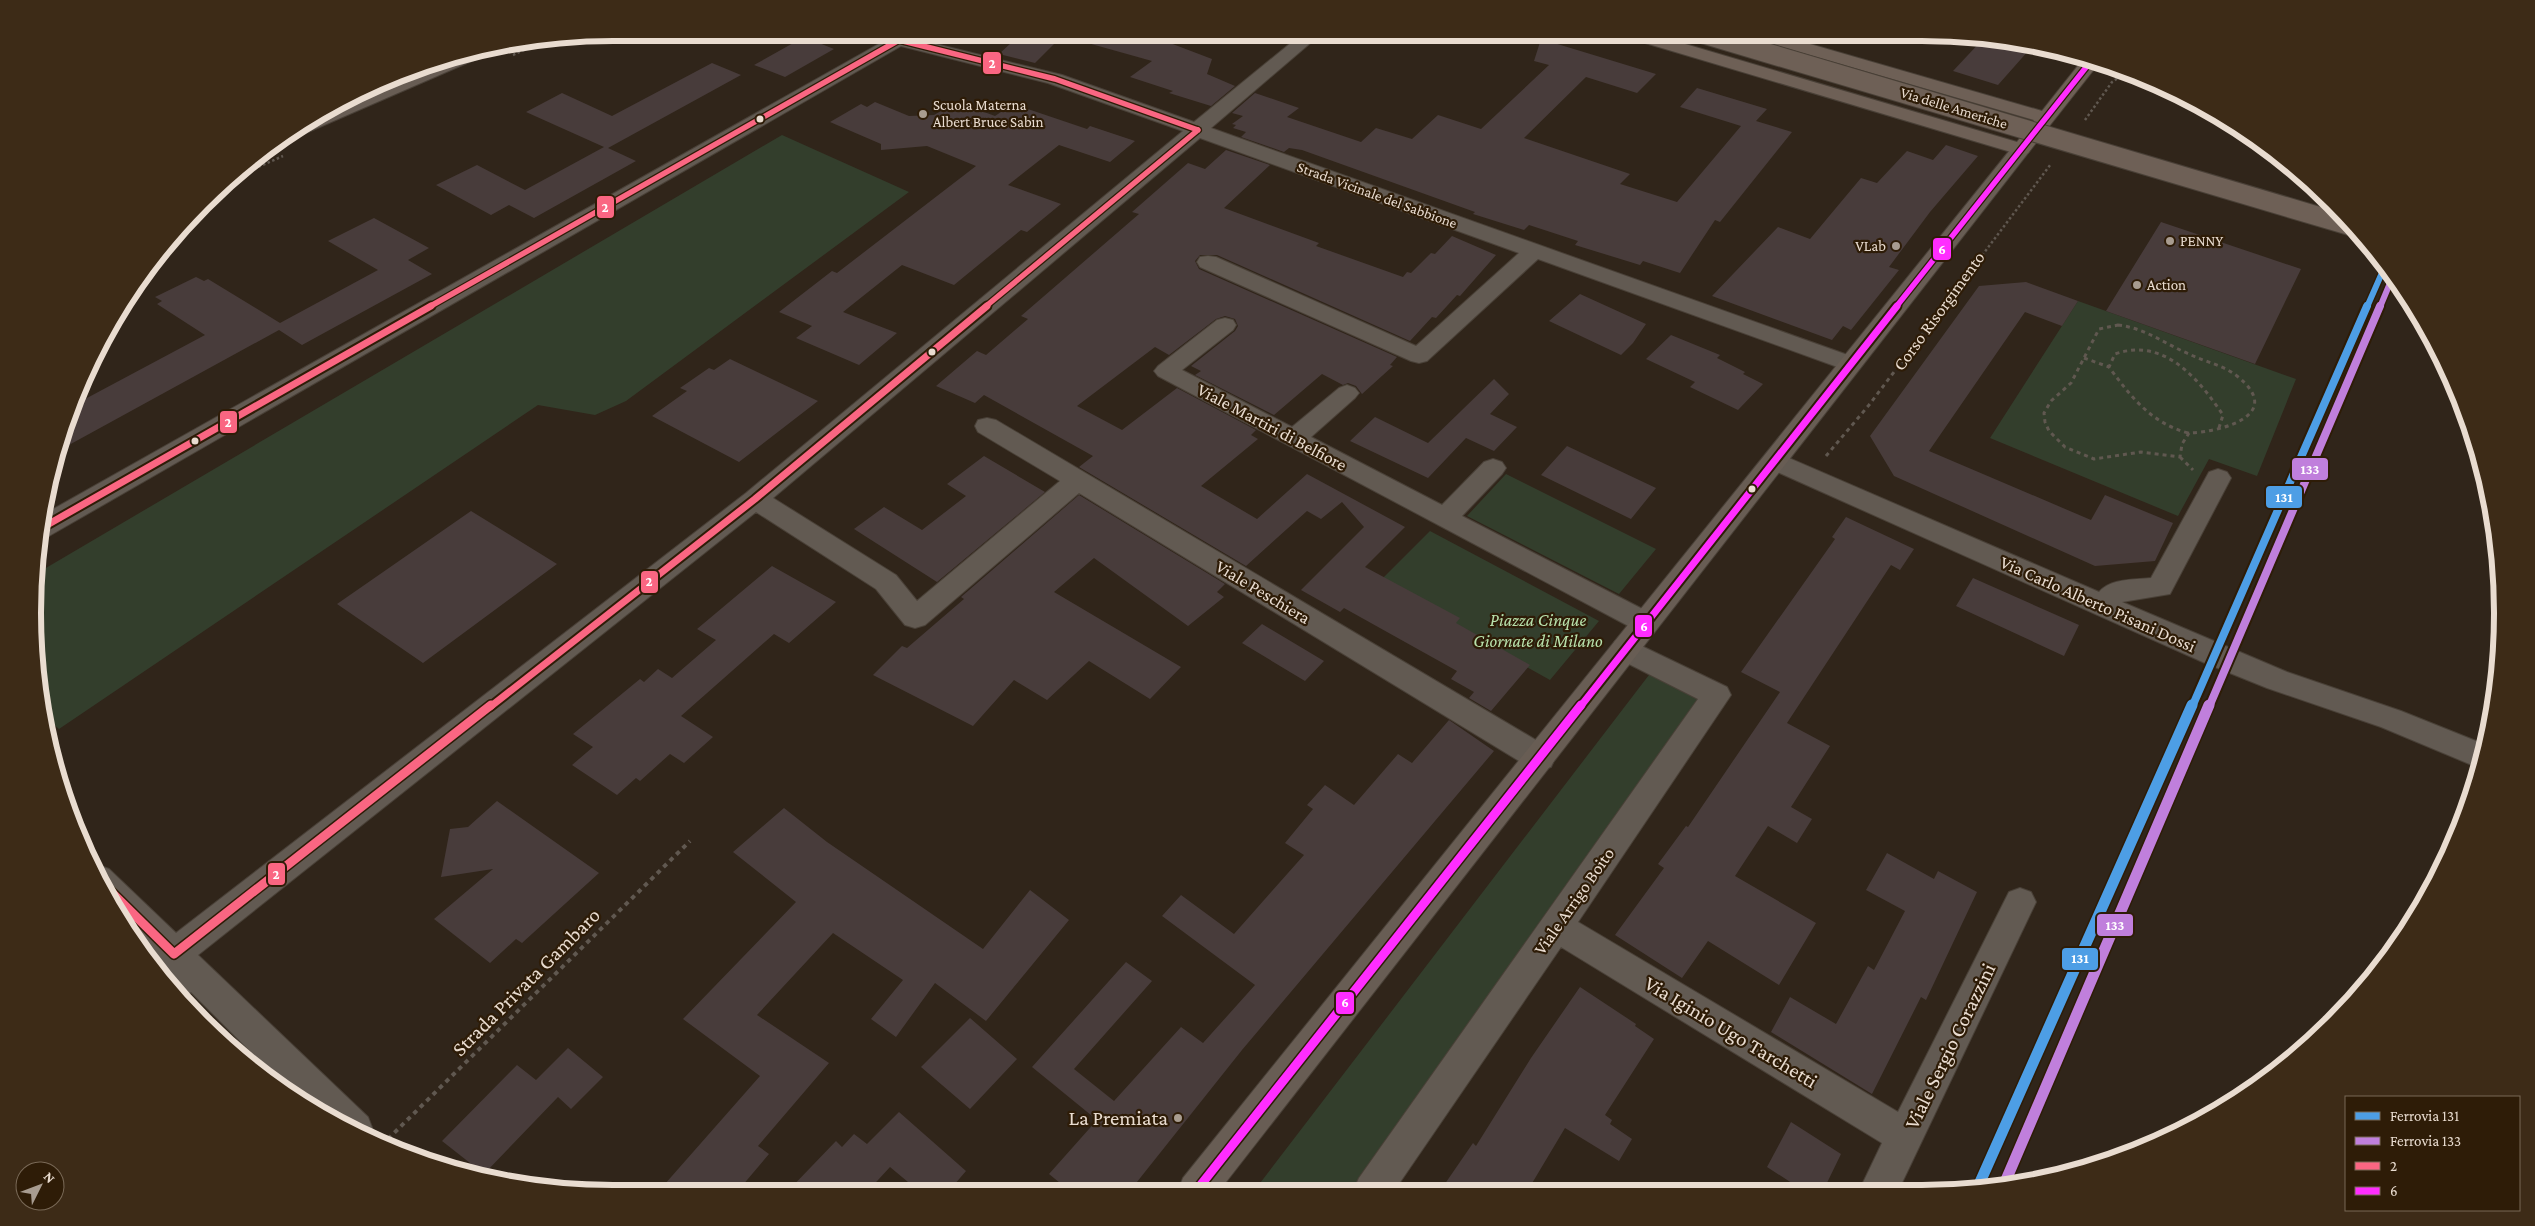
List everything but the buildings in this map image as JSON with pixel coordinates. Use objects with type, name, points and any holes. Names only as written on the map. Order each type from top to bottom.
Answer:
[{"type":"main road","points":[[1661,41],[2021,149]]},
{"type":"main road","name":"Via delle Americhe","points":[[1730,41],[2339,222]]},
{"type":"main road","points":[[1785,41],[2046,118]]},
{"type":"main road","name":"Corso Risorgimento","points":[[1201,1185],[2087,66]]},
{"type":"main road","points":[[337,112],[435,70]]},
{"type":"street","name":"Strada Vicinale del Sabbione","points":[[48,524],[897,41]]},
{"type":"street","name":"Strada Vicinale del Sabbione","points":[[903,41],[1055,79],[1851,364]]},
{"type":"street","points":[[179,971],[755,499],[1302,41]]},
{"type":"street","points":[[1208,262],[1419,356],[1534,251]]},
{"type":"street","name":"Viale Martiri di Belfiore","points":[[1226,325],[1166,371],[1445,518]]},
{"type":"street","points":[[1294,439],[1347,393]]},
{"type":"street","name":"Viale Peschiera","points":[[987,426],[1540,758]]},
{"type":"street","name":"Via Carlo Alberto Pisani Dossi","points":[[1775,461],[2103,606],[2277,680],[2391,719],[2476,754]]},
{"type":"street","points":[[1493,468],[1445,518],[1646,623]]},
{"type":"street","points":[[755,499],[886,582],[916,618],[1078,480]]},
{"type":"street","points":[[2103,606],[2115,592],[2160,587],[2215,482]]},
{"type":"street","name":"Viale Arrigo Boito","points":[[1376,1185],[1717,695],[1626,649]]},
{"type":"street","name":"Viale Sergio Corazzini","points":[[1881,1185],[2020,902]]},
{"type":"street","points":[[122,906],[179,971],[336,1113]]},
{"type":"street","name":"Via Iginio Ugo Tarchetti","points":[[1556,927],[1905,1136]]},
{"type":"path","points":[[2083,122],[2112,82],[2119,77]]},
{"type":"path","name":"Corso Risorgimento","points":[[1825,457],[1874,400],[2004,223],[2051,163]]},
{"type":"path","points":[[2084,358],[2109,367],[2153,420],[2172,430],[2189,433],[2205,434],[2239,425],[2251,416],[2255,404],[2252,391],[2234,373],[2177,349],[2140,330],[2122,325],[2107,326],[2099,329],[2084,358],[2070,386],[2049,403],[2044,412],[2044,422],[2054,437],[2080,454],[2094,459],[2146,452],[2180,457],[2215,482]]},
{"type":"path","points":[[2109,367],[2115,354],[2132,349],[2153,352],[2172,359],[2183,366],[2217,405],[2223,416],[2217,431]]},
{"type":"path","points":[[2180,457],[2180,445],[2189,433]]},
{"type":"path","name":"Strada Privata Gambaro","points":[[389,1139],[690,841]]},
{"type":"green space","points":[[782,135],[909,192],[626,401],[595,415],[538,405],[59,729],[52,723],[42,650],[43,570]]},
{"type":"green space","points":[[2078,301],[2296,379],[2257,476],[2209,459],[2178,516],[1990,438]]},
{"type":"green space","points":[[1506,474],[1656,549],[1619,594],[1467,516]]},
{"type":"green space","name":"Piazza Cinque Giornate di Milano","points":[[1430,531],[1599,621],[1550,680],[1377,584]]},
{"type":"green space","points":[[1652,671],[1694,692],[1702,706],[1358,1185],[1259,1185]]},
{"type":"rail line","name":"131","points":[[1980,1182],[2215,655],[2382,273]]},
{"type":"rail line","name":"133","points":[[2007,1178],[2389,284]]},
{"type":"transit line","name":"2","points":[[48,524],[897,41]]},
{"type":"transit line","name":"2","points":[[903,41],[1055,79],[1198,130]]},
{"type":"transit line","name":"6","points":[[1201,1185],[2087,66]]},
{"type":"transit line","name":"2","points":[[118,898],[174,954],[755,499],[1198,130]]},
{"type":"place","name":"Scuola Materna Albert Bruce Sabin","points":[[923,114]]},
{"type":"place","name":"PENNY","points":[[2170,241]]},
{"type":"place","name":"VLab","points":[[1896,246]]},
{"type":"place","name":"Action","points":[[2137,285]]},
{"type":"place","name":"La Premiata","points":[[1178,1118]]}]
